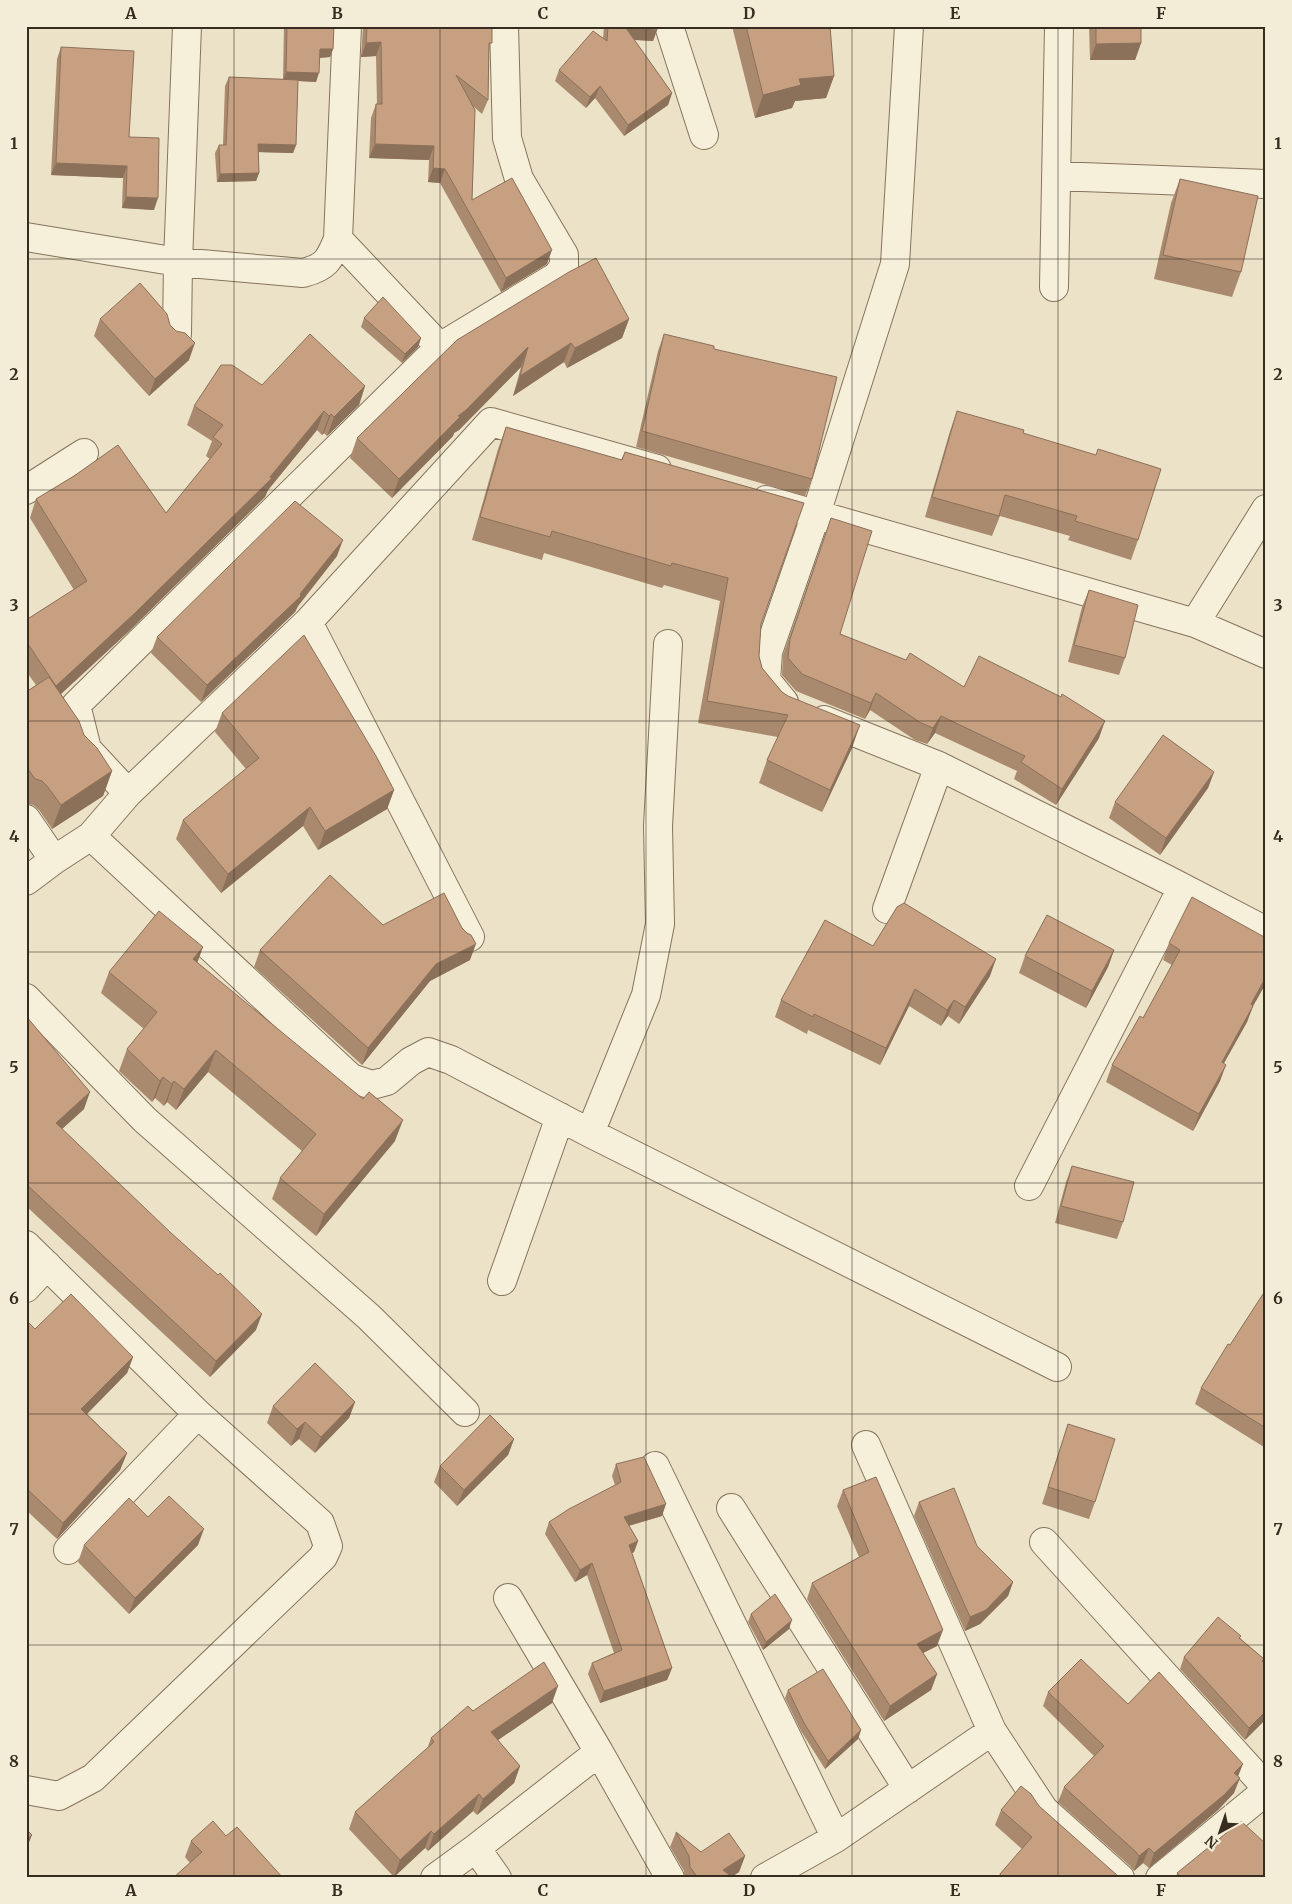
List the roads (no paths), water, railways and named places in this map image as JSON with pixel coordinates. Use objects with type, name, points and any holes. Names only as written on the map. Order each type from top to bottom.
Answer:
[{"type":"street","points":[[177,334],[187,26]]},
{"type":"street","points":[[26,238],[178,262],[303,273],[319,269],[331,256],[338,239],[347,26]]},
{"type":"street","points":[[128,793],[88,750],[76,705],[440,347],[557,276],[564,266],[564,255],[519,179],[507,138],[504,26]]},
{"type":"street","points":[[668,26],[704,135]]},
{"type":"street","points":[[910,26],[895,264],[816,514],[768,652],[766,680],[786,704],[940,766],[1266,931]]},
{"type":"street","points":[[1054,287],[1059,26]]},
{"type":"street","points":[[1056,176],[1266,184]]},
{"type":"street","points":[[338,239],[440,347]]},
{"type":"street","points":[[26,881],[91,836],[128,793],[308,622],[491,422],[682,476]]},
{"type":"street","points":[[26,490],[84,453]]},
{"type":"street","points":[[740,493],[1195,622],[1266,654]]},
{"type":"street","points":[[1195,622],[1266,510]]},
{"type":"street","points":[[308,622],[470,938]]},
{"type":"street","points":[[590,1133],[646,996],[660,924],[658,826],[668,644]]},
{"type":"street","points":[[887,909],[940,766]]},
{"type":"street","points":[[26,819],[54,860]]},
{"type":"street","points":[[91,836],[351,1078],[372,1085],[387,1081],[411,1061],[428,1052],[451,1060],[590,1133],[1057,1367]]},
{"type":"street","points":[[1030,1186],[1182,888]]},
{"type":"street","points":[[26,998],[145,1120],[369,1317],[465,1412]]},
{"type":"street","points":[[502,1281],[560,1117]]},
{"type":"street","points":[[26,1245],[198,1414],[320,1523],[328,1546],[323,1557],[93,1778],[58,1796],[26,1790]]},
{"type":"street","points":[[26,1288],[47,1265]]},
{"type":"street","points":[[68,1550],[198,1414]]},
{"type":"street","points":[[866,1445],[992,1731],[1044,1810],[1120,1878]]},
{"type":"street","points":[[655,1466],[836,1838]]},
{"type":"street","points":[[731,1508],[908,1789]]},
{"type":"street","points":[[1044,1542],[1266,1786]]},
{"type":"street","points":[[508,1598],[599,1752],[670,1878]]},
{"type":"street","points":[[765,1878],[836,1838],[992,1731]]},
{"type":"street","points":[[435,1878],[599,1752]]},
{"type":"street","points":[[1160,1878],[1266,1790]]},
{"type":"street","points":[[476,1848],[497,1878]]}]
